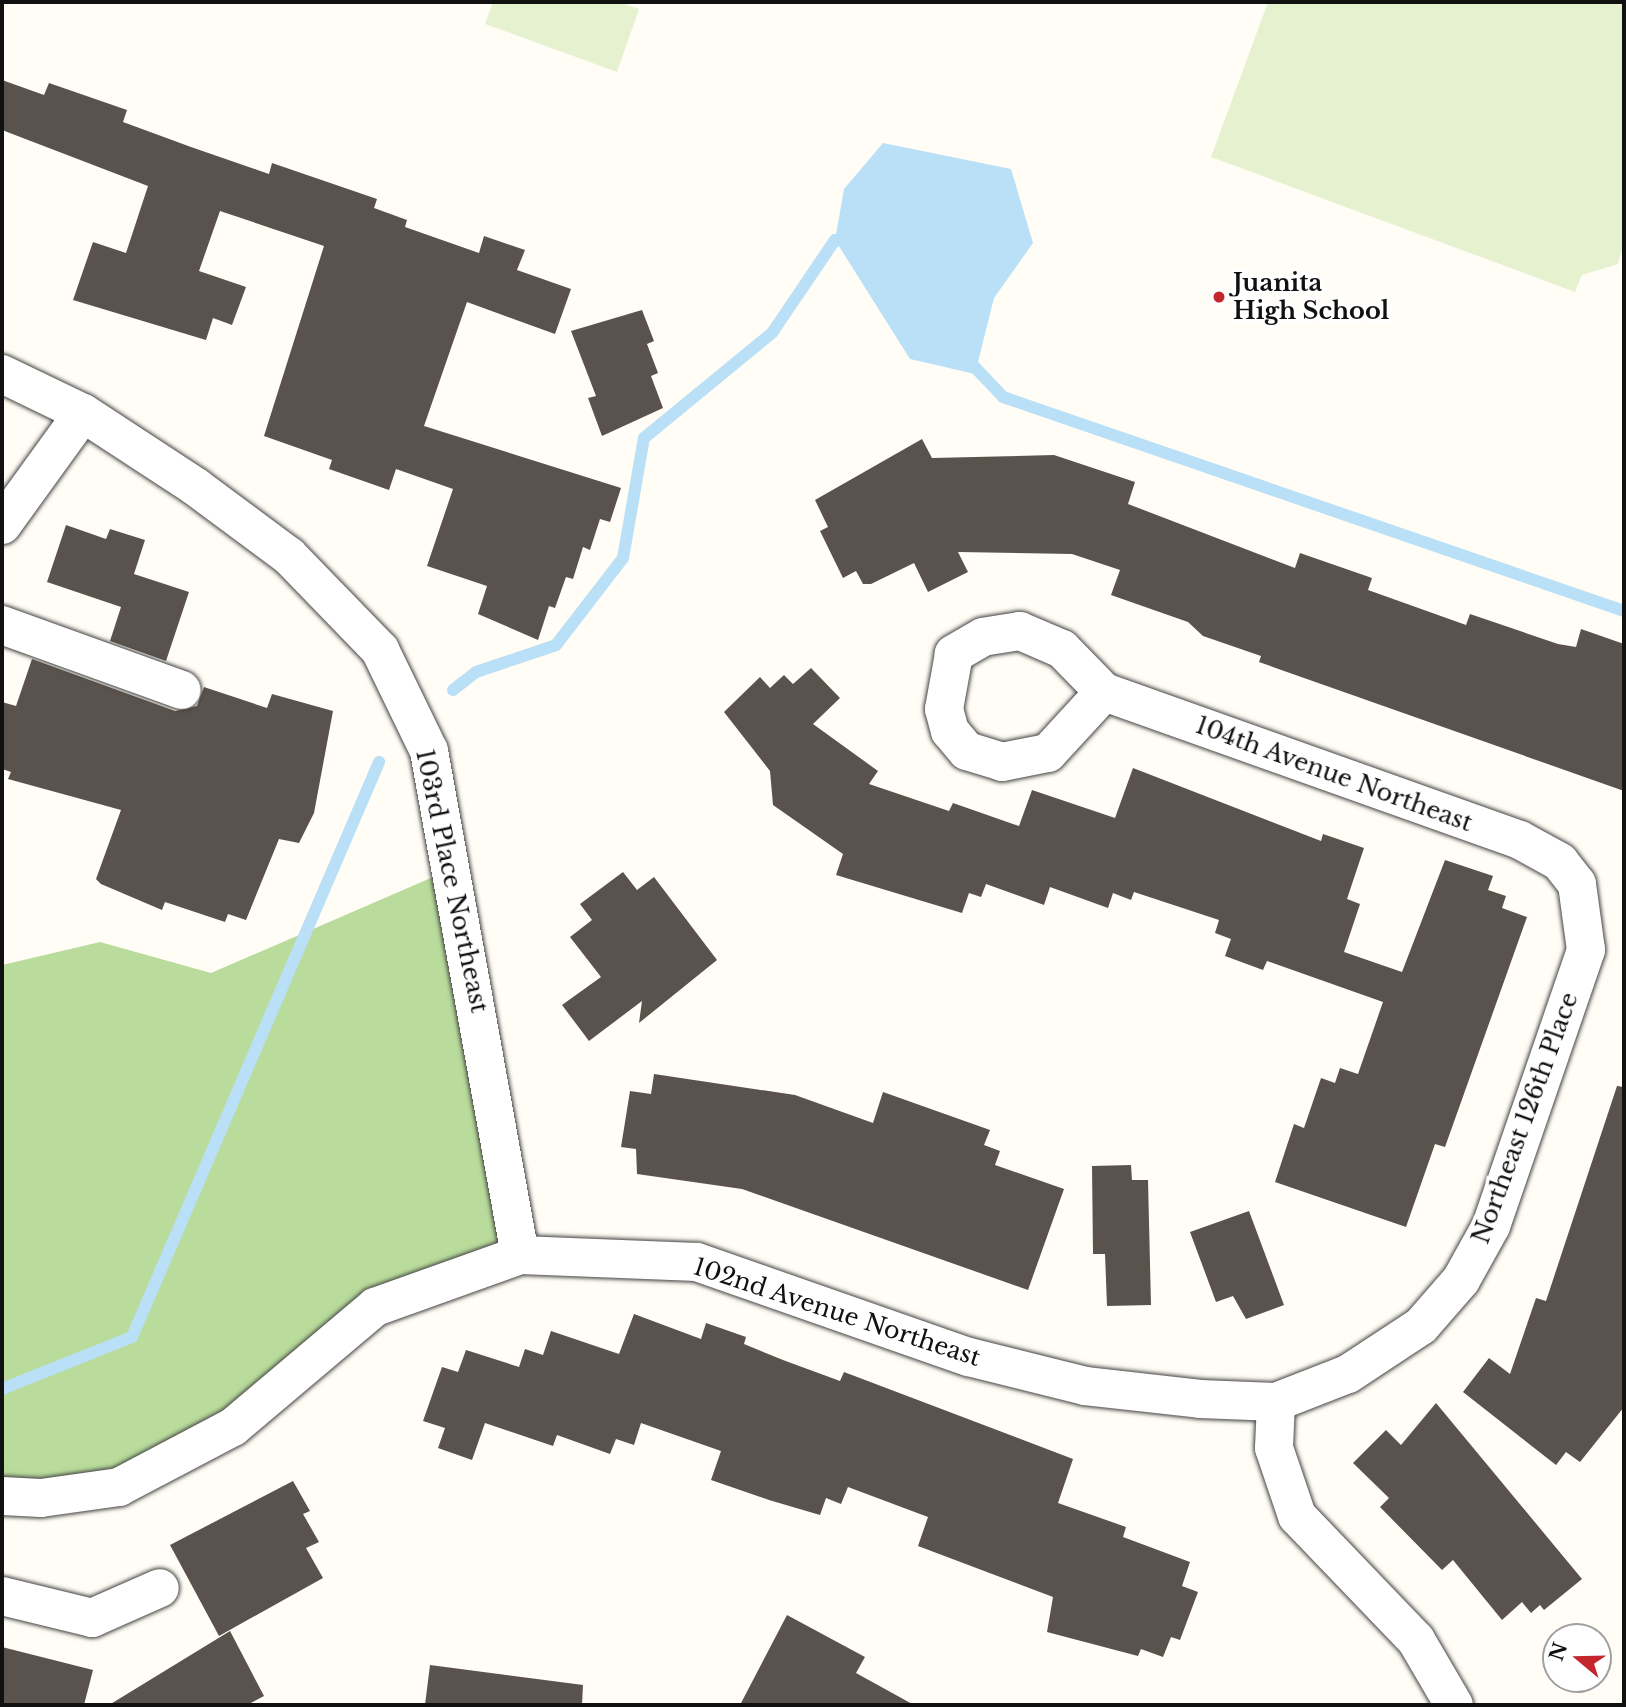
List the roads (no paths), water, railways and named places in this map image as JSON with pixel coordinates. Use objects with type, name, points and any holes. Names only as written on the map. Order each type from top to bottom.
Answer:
[{"type":"street","name":"103rd Place Northeast","points":[[2,374],[83,414],[289,556],[380,650],[429,751],[520,1255]]},
{"type":"street","points":[[2,525],[83,414]]},
{"type":"street","points":[[2,625],[182,690]]},
{"type":"street","name":"104th Avenue Northeast","points":[[1104,692],[1520,840],[1560,862]]},
{"type":"street","name":"Northeast 126th Place","points":[[1276,1402],[1348,1374],[1421,1326],[1461,1280],[1491,1226],[1586,950],[1577,884],[1560,862]]},
{"type":"street","name":"102nd Avenue Northeast","points":[[2,1496],[41,1498],[119,1487],[233,1427],[375,1307],[520,1255],[697,1262],[969,1357],[1085,1386],[1276,1402]]},
{"type":"street","points":[[1276,1402],[1274,1448],[1297,1516],[1416,1640],[1454,1705]]},
{"type":"street","points":[[2,1596],[92,1618],[160,1588]]},
{"type":"water","points":[[883,143],[1011,169],[1033,243],[994,298],[975,374],[910,359],[835,240],[844,189]]},
{"type":"waterway","points":[[453,690],[476,672],[556,645],[623,558],[644,438],[772,333],[835,240],[849,241]]},
{"type":"waterway","points":[[967,359],[1003,397],[1624,611]]},
{"type":"waterway","points":[[2,1389],[132,1337],[379,762]]},
{"type":"place","name":"Juanita High School","points":[[1219,297]]}]
